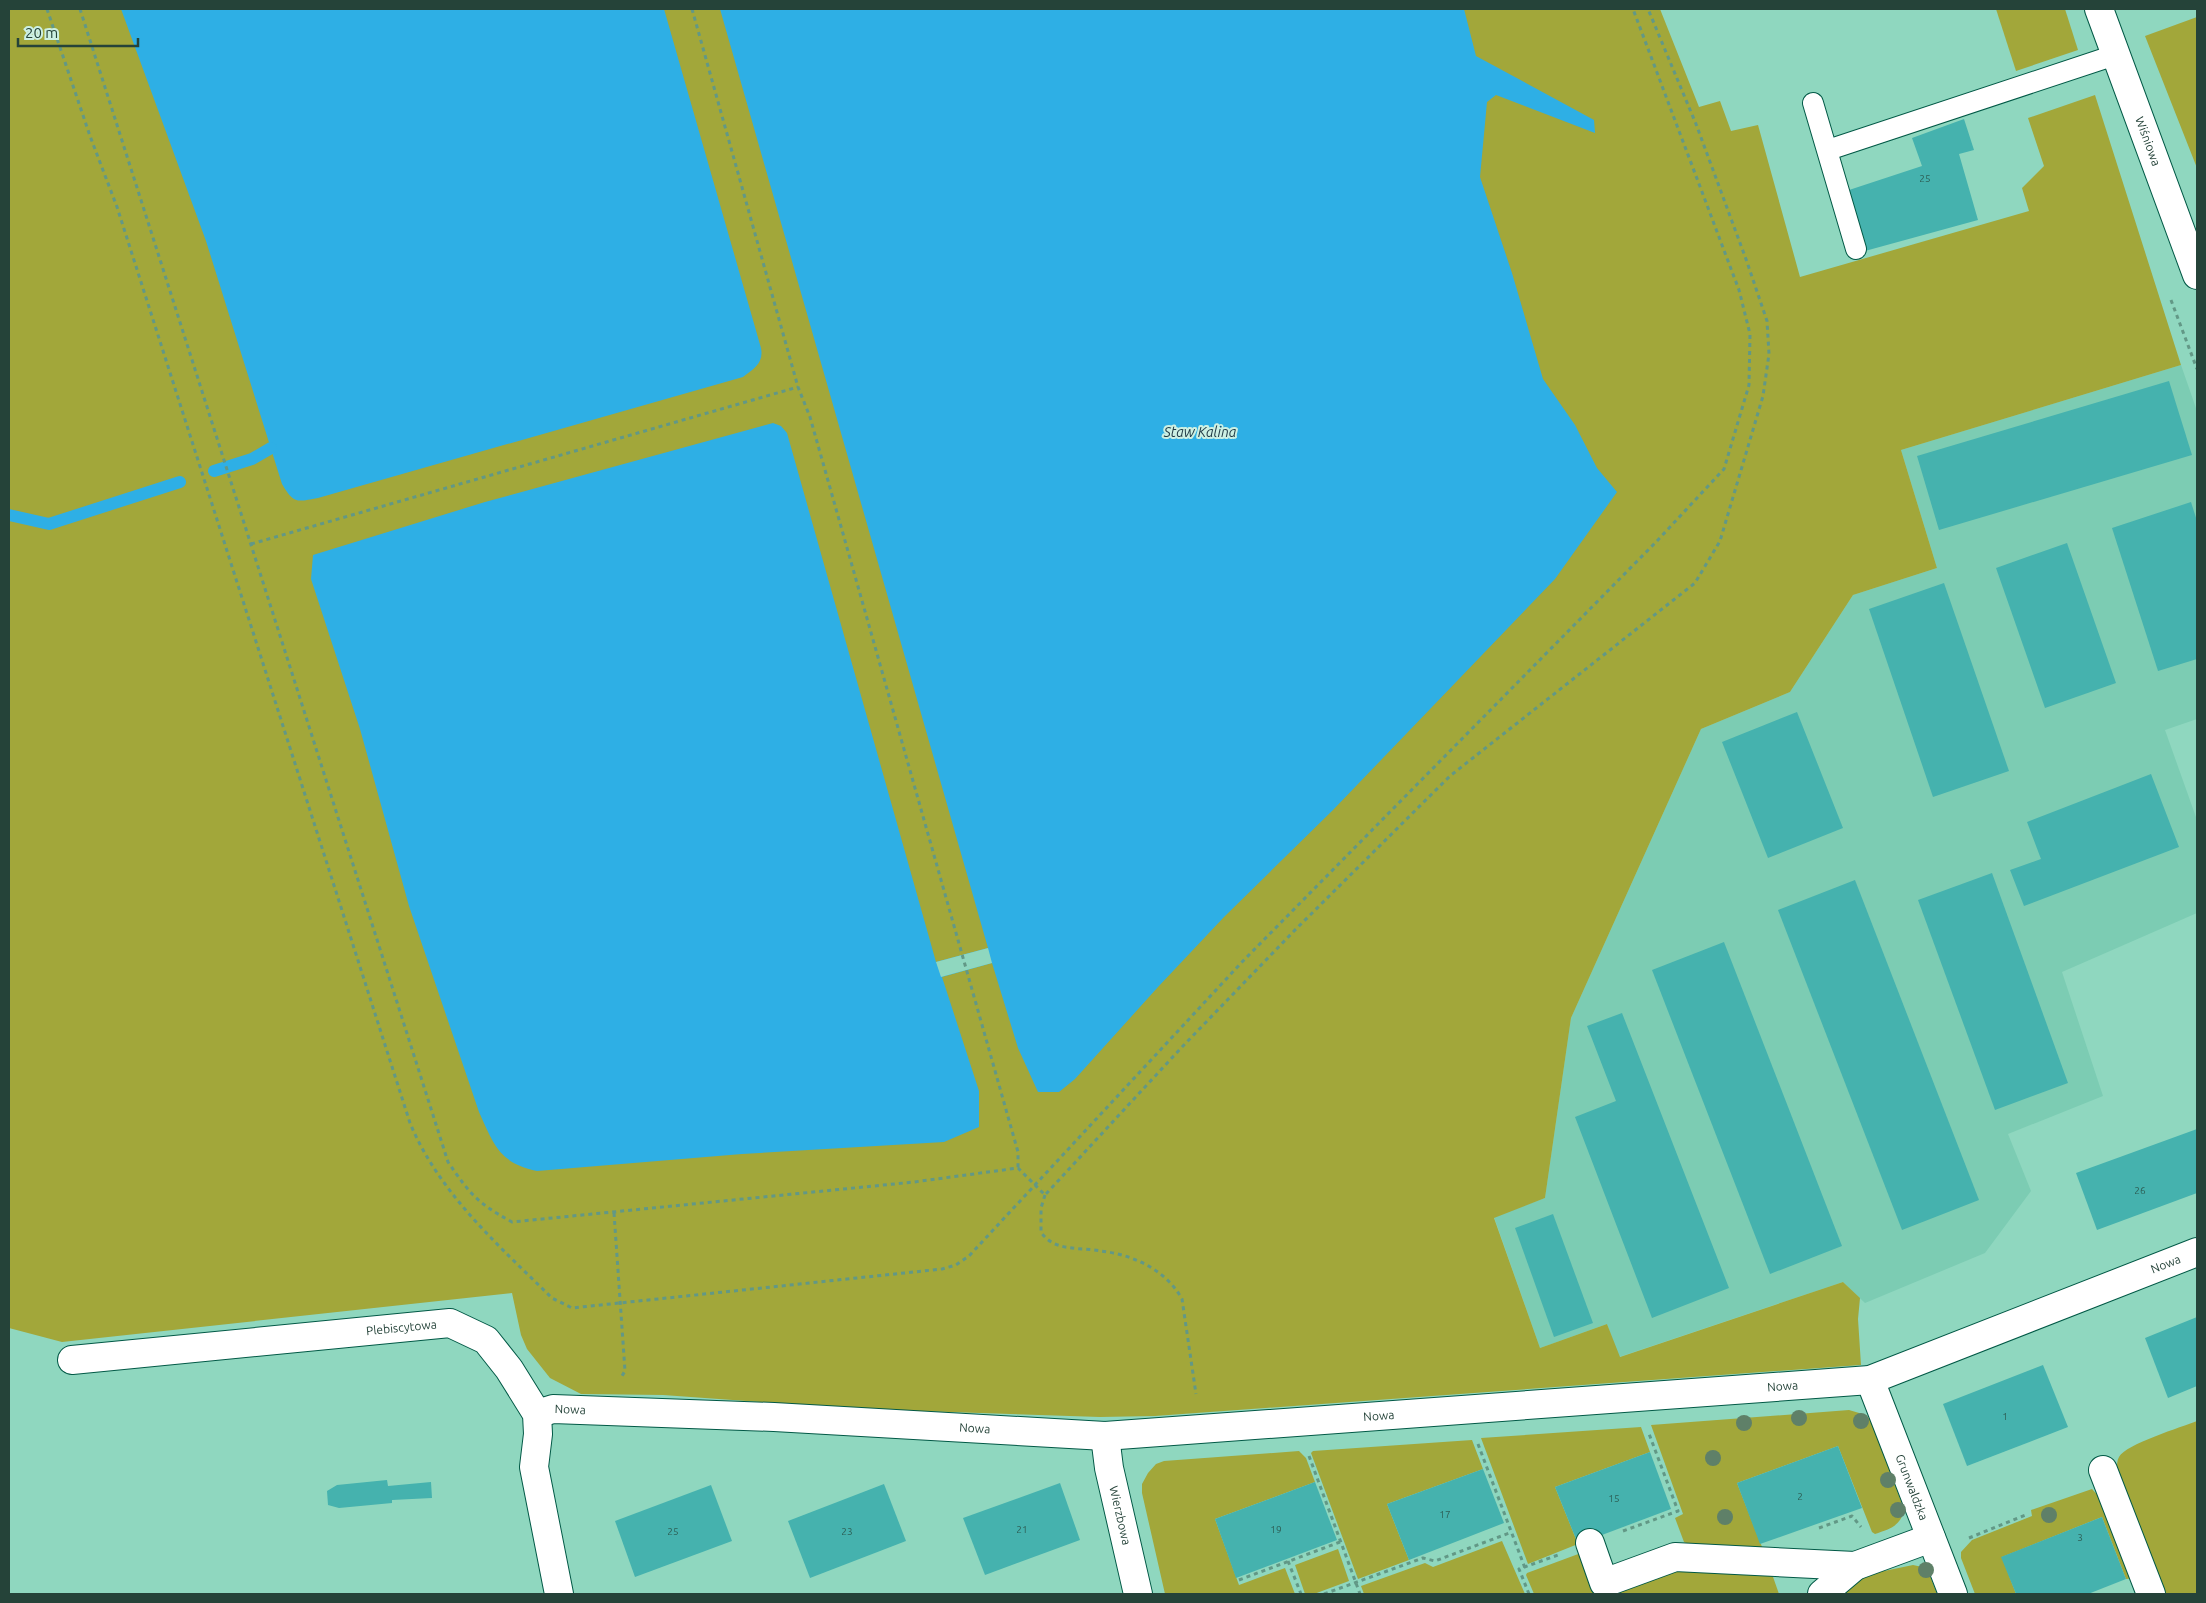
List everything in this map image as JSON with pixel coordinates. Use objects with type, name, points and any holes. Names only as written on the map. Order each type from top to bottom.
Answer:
[{"type":"street","name":"Wiśniowa","points":[[2098,9],[2197,275]]},
{"type":"street","name":"Nowa","points":[[537,1414],[554,1409],[774,1417],[1105,1436],[1870,1380],[2197,1252]]},
{"type":"street","name":"Plebiscytowa","points":[[72,1360],[450,1323],[486,1340],[509,1369],[537,1414]]},
{"type":"street","name":"Grunwaldzka","points":[[1870,1380],[1953,1594]]},
{"type":"street","points":[[537,1414],[538,1434],[534,1467],[559,1594]]},
{"type":"street","name":"Wierzbowa","points":[[1105,1436],[1109,1468],[1138,1594]]},
{"type":"street","points":[[2103,1470],[2151,1594]]},
{"type":"street","points":[[1822,1594],[1855,1566],[1931,1538]]},
{"type":"street","points":[[1590,1543],[1604,1583],[1675,1557],[1855,1566]]},
{"type":"lane","points":[[1828,150],[2115,55]]},
{"type":"lane","points":[[1813,103],[1856,249]]},
{"type":"path","points":[[47,9],[90,136],[117,206],[410,1124],[418,1144],[454,1197],[552,1298],[572,1308],[942,1269],[956,1265],[969,1256],[1235,968],[1656,542],[1724,469],[1749,384],[1750,334],[1747,317],[1739,290],[1633,9]]},
{"type":"path","points":[[80,9],[448,1162],[469,1193],[486,1207],[512,1222],[914,1182],[1018,1168]]},
{"type":"path","points":[[692,9],[798,387],[810,417],[1018,1152],[1018,1168],[1045,1195]]},
{"type":"path","points":[[1202,1429],[1182,1299],[1177,1290],[1161,1274],[1137,1261],[1103,1251],[1059,1246],[1051,1243],[1041,1232],[1041,1208],[1045,1195],[1148,1083],[1294,931],[1450,776],[1695,583],[1720,541],[1763,396],[1769,354],[1766,321],[1747,262],[1696,124],[1648,9]]},
{"type":"path","points":[[251,544],[798,387]]},
{"type":"path","points":[[614,1213],[625,1371],[618,1385],[616,1411]]},
{"type":"path","points":[[1530,1594],[1519,1570],[1678,1511],[1648,1430]]},
{"type":"path","points":[[1478,1443],[1525,1568]]},
{"type":"path","points":[[1306,1451],[1360,1594]]},
{"type":"path","points":[[1966,1540],[2028,1514]]},
{"type":"path","points":[[1816,1529],[1852,1516],[1862,1528]]},
{"type":"path","points":[[1324,1594],[1423,1558],[1435,1561],[1512,1532]]},
{"type":"path","points":[[1239,1580],[1340,1542]]},
{"type":"path","points":[[1288,1561],[1300,1594]]},
{"type":"shaded area","points":[[9,9],[1660,9],[1699,107],[1720,101],[1731,131],[1758,125],[1800,277],[2029,211],[2022,188],[2044,166],[2028,118],[2095,95],[2181,365],[1901,450],[1937,568],[1853,595],[1790,692],[1701,729],[1571,1018],[1545,1198],[1494,1218],[1540,1348],[1607,1324],[1620,1357],[1843,1282],[1860,1298],[1858,1319],[1861,1365],[1155,1416],[1100,1417],[858,1409],[663,1395],[581,1394],[550,1378],[527,1349],[521,1335],[512,1293],[62,1342],[9,1328]]},
{"type":"shaded area","points":[[1996,9],[2065,9],[2078,50],[2016,71]]},
{"type":"shaded area","points":[[2197,17],[2197,168],[2145,36]]},
{"type":"shaded area","points":[[2181,365],[2197,411],[2197,719],[2165,730],[2197,820],[2197,913],[2062,972],[2103,1096],[2008,1134],[2031,1191],[1985,1253],[1865,1303],[1843,1282],[1619,1357],[1607,1324],[1540,1348],[1494,1217],[1545,1198],[1571,1018],[1701,729],[1790,692],[1853,595],[1937,568],[1901,450]]},
{"type":"shaded area","points":[[1849,1410],[1866,1415],[1871,1421],[1904,1509],[1903,1515],[1894,1526],[1875,1534],[1872,1532],[1838,1446],[1737,1483],[1764,1552],[1684,1542],[1675,1518],[1683,1514],[1651,1425]]},
{"type":"shaded area","points":[[2197,1421],[2197,1594],[2166,1594],[2117,1468],[2117,1461],[2124,1452],[2132,1447],[2155,1436]]},
{"type":"shaded area","points":[[1641,1427],[1650,1452],[1555,1487],[1578,1544],[1528,1564],[1481,1438]]},
{"type":"shaded area","points":[[1472,1440],[1483,1469],[1387,1504],[1409,1560],[1358,1579],[1311,1453],[1313,1451]]},
{"type":"shaded area","points":[[1299,1451],[1306,1458],[1315,1482],[1215,1519],[1239,1585],[1285,1568],[1295,1594],[1165,1594],[1142,1493],[1142,1484],[1156,1464],[1164,1461]]},
{"type":"shaded area","points":[[2092,1489],[2110,1509],[2137,1578],[2126,1579],[2102,1517],[2002,1557],[2016,1594],[1975,1594],[1961,1558],[1961,1552],[1972,1540],[2032,1516],[2031,1510]]},
{"type":"shaded area","points":[[1502,1541],[1525,1594],[1364,1594],[1361,1586],[1425,1563],[1433,1567]]},
{"type":"shaded area","points":[[1338,1549],[1349,1581],[1314,1594],[1305,1594],[1295,1565]]},
{"type":"shaded area","points":[[1581,1553],[1596,1594],[1534,1594],[1526,1575],[1527,1573]]},
{"type":"shaded area","points":[[1882,1565],[1884,1571],[1913,1565],[1927,1568],[1937,1594],[1838,1594],[1862,1573]]},
{"type":"shaded area","points":[[1676,1567],[1772,1574],[1779,1594],[1604,1594]]},
{"type":"water","points":[[121,9],[664,9],[761,348],[760,362],[743,377],[318,498],[296,500],[282,484],[206,241]]},
{"type":"water","name":"Staw Kalina","points":[[720,9],[1464,9],[1476,56],[1594,120],[1595,133],[1496,95],[1487,102],[1480,177],[1512,273],[1543,379],[1575,425],[1597,468],[1617,492],[1555,579],[1333,810],[1224,917],[1075,1079],[1059,1092],[1038,1092],[1018,1048],[992,963],[942,977],[979,1091],[979,1127],[944,1142],[742,1154],[537,1171],[514,1163],[499,1151],[479,1112],[409,906],[360,729],[311,579],[313,555],[485,502],[773,423],[781,426],[787,433],[936,962],[988,948]]},
{"type":"pier","points":[[988,948],[992,963],[941,977],[936,962]]},
{"type":"building","points":[[1964,119],[1974,150],[1959,154],[1978,220],[1865,251],[1846,191],[1922,166],[1912,138]]},
{"type":"building","points":[[2169,381],[2192,455],[1939,530],[1917,456]]},
{"type":"building","points":[[2191,502],[2197,521],[2197,659],[2158,671],[2112,528]]},
{"type":"building","points":[[2067,543],[2116,683],[2045,708],[1996,568]]},
{"type":"building","points":[[1944,583],[2009,771],[1933,797],[1869,609]]},
{"type":"building","points":[[1797,712],[1843,828],[1768,858],[1722,742]]},
{"type":"building","points":[[2151,774],[2179,847],[2024,906],[2010,870],[2041,859],[2027,822]]},
{"type":"building","points":[[1992,873],[2068,1083],[1995,1110],[1918,900]]},
{"type":"building","points":[[1855,880],[1979,1200],[1902,1230],[1778,910]]},
{"type":"building","points":[[1724,942],[1842,1246],[1770,1274],[1652,970]]},
{"type":"building","points":[[1622,1013],[1729,1288],[1652,1318],[1575,1117],[1616,1101],[1587,1026]]},
{"type":"building","points":[[2197,1129],[2197,1193],[2097,1230],[2076,1173]]},
{"type":"building","points":[[1553,1214],[1593,1323],[1554,1337],[1515,1228]]},
{"type":"building","points":[[2197,1317],[2197,1386],[2168,1398],[2145,1338]]},
{"type":"building","points":[[2043,1365],[2068,1427],[1967,1466],[1943,1404]]},
{"type":"building","points":[[1838,1446],[1862,1508],[1760,1544],[1737,1483]]},
{"type":"building","points":[[1650,1452],[1671,1509],[1578,1544],[1555,1487]]},
{"type":"building","points":[[1483,1469],[1504,1523],[1409,1560],[1387,1504]]},
{"type":"building","points":[[387,1480],[388,1486],[431,1482],[432,1498],[392,1500],[392,1503],[339,1508],[328,1505],[327,1491],[337,1485]]},
{"type":"building","points":[[1315,1482],[1337,1540],[1236,1578],[1215,1519]]},
{"type":"building","points":[[1060,1483],[1080,1540],[985,1575],[963,1518]]},
{"type":"building","points":[[884,1484],[906,1541],[810,1578],[788,1521]]},
{"type":"building","points":[[711,1485],[732,1541],[635,1577],[615,1521]]},
{"type":"building","points":[[2102,1517],[2126,1579],[2088,1594],[2016,1594],[2001,1557]]},
{"type":"waterway","points":[[214,471],[252,459],[271,448]]},
{"type":"waterway","points":[[9,515],[49,524],[180,482]]}]
